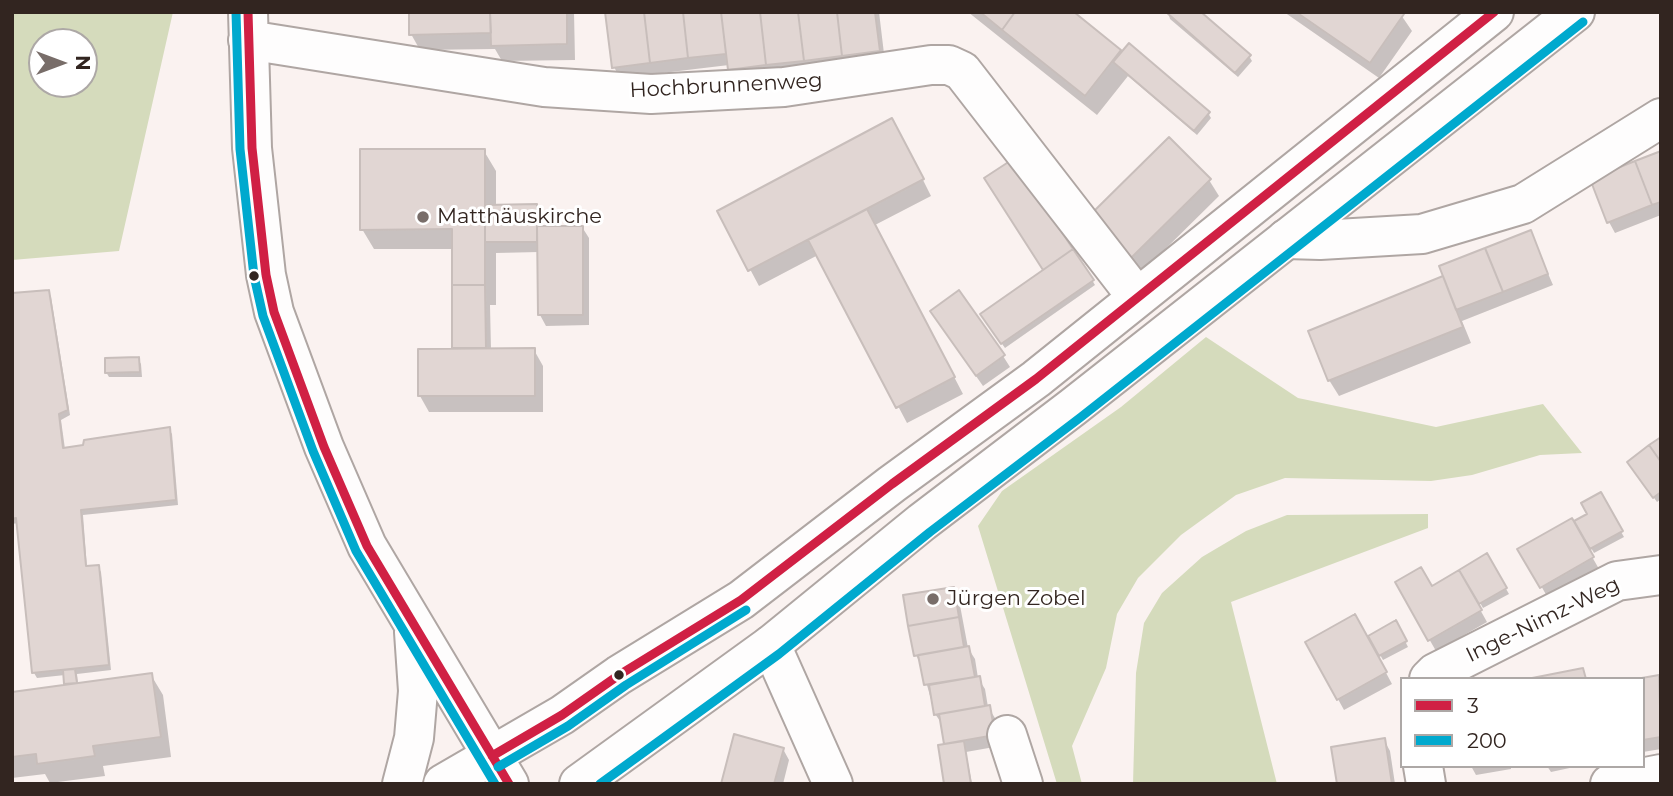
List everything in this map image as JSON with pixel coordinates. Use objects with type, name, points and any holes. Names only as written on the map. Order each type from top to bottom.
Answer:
[{"type":"street","points":[[443,784],[501,770],[562,715],[741,600],[892,484],[1036,379],[1494,12]]},
{"type":"street","points":[[579,784],[771,645],[922,522],[1574,12]]},
{"type":"street","points":[[248,26],[252,148],[266,275],[274,312],[324,447],[367,546],[501,770]]},
{"type":"street","name":"Hochbrunnenweg","points":[[248,26],[544,87],[651,94],[784,87],[931,65],[949,65],[962,71],[1138,297]]},
{"type":"street","points":[[1286,239],[1320,240],[1422,234],[1523,204],[1661,118]]},
{"type":"street","name":"Inge-Nimz-Weg","points":[[1431,677],[1617,581],[1661,575]]},
{"type":"street","points":[[402,784],[414,738],[418,691],[414,627]]},
{"type":"street","points":[[771,645],[833,784]]},
{"type":"street","points":[[1007,735],[1023,784]]},
{"type":"street","points":[[1610,784],[1661,774]]},
{"type":"green space","points":[[12,12],[173,12],[119,251],[12,260]]},
{"type":"green space","points":[[1206,337],[1298,398],[1436,427],[1543,404],[1582,453],[1540,455],[1472,475],[1431,481],[1285,478],[1236,495],[1181,535],[1138,578],[1117,614],[1106,668],[1072,746],[1082,784],[1057,784],[978,526],[1002,491],[1121,407]]},
{"type":"green space","points":[[1428,514],[1428,528],[1231,602],[1277,784],[1133,784],[1136,673],[1144,623],[1162,593],[1202,557],[1246,531],[1287,515]]},
{"type":"building","points":[[409,12],[490,12],[491,33],[409,35]]},
{"type":"building","points":[[490,12],[567,12],[567,44],[491,46]]},
{"type":"building","points":[[605,12],[644,12],[650,63],[612,68]]},
{"type":"building","points":[[644,12],[683,12],[688,58],[650,63]]},
{"type":"building","points":[[683,12],[721,12],[726,54],[688,58]]},
{"type":"building","points":[[721,12],[760,12],[766,65],[728,70]]},
{"type":"building","points":[[760,12],[798,12],[804,61],[766,65]]},
{"type":"building","points":[[798,12],[837,12],[842,56],[804,61]]},
{"type":"building","points":[[837,12],[875,12],[880,51],[842,56]]},
{"type":"building","points":[[980,12],[1015,12],[1002,30]]},
{"type":"building","points":[[1015,12],[1074,12],[1121,50],[1085,96],[1002,30]]},
{"type":"building","points":[[1166,12],[1201,12],[1251,55],[1235,73]]},
{"type":"building","points":[[1296,12],[1402,12],[1404,14],[1370,63]]},
{"type":"building","points":[[1129,43],[1210,112],[1194,131],[1113,62]]},
{"type":"building","points":[[892,118],[924,179],[748,271],[717,211]]},
{"type":"building","points":[[1169,137],[1211,179],[1130,259],[1088,217]]},
{"type":"building","name":"Matthäuskirche","points":[[360,149],[485,149],[485,285],[452,285],[452,229],[360,230]]},
{"type":"building","points":[[1661,151],[1661,202],[1652,205],[1635,161]]},
{"type":"building","points":[[1013,159],[1073,249],[1043,270],[984,178]]},
{"type":"building","points":[[1635,161],[1652,205],[1607,223],[1590,179]]},
{"type":"building","points":[[537,204],[537,242],[485,242],[485,205]]},
{"type":"building","points":[[867,209],[955,377],[896,408],[808,240]]},
{"type":"building","points":[[537,226],[583,226],[583,315],[538,315]]},
{"type":"building","points":[[1531,230],[1548,274],[1503,292],[1485,248]]},
{"type":"building","points":[[1485,248],[1503,292],[1456,310],[1439,266]]},
{"type":"building","points":[[1073,249],[1094,280],[1001,344],[980,314]]},
{"type":"building","points":[[1443,276],[1463,327],[1328,381],[1308,331]]},
{"type":"building","points":[[452,285],[485,285],[486,348],[452,348]]},
{"type":"building","points":[[49,290],[68,410],[59,414],[63,448],[83,445],[84,440],[170,427],[176,500],[81,510],[86,566],[99,565],[109,665],[32,673],[16,518],[12,519],[12,293]]},
{"type":"building","points":[[959,290],[1005,355],[976,376],[930,311]]},
{"type":"building","points":[[535,348],[535,396],[418,396],[418,349]]},
{"type":"building","points":[[139,357],[140,372],[105,373],[105,358]]},
{"type":"building","points":[[1661,437],[1661,462],[1649,445]]},
{"type":"building","points":[[1649,445],[1661,462],[1661,492],[1653,498],[1627,462]]},
{"type":"building","points":[[1601,492],[1623,531],[1590,549],[1574,521],[1587,514],[1581,503]]},
{"type":"building","points":[[1572,518],[1594,557],[1540,588],[1517,549]]},
{"type":"building","points":[[1487,553],[1507,588],[1479,604],[1459,570]]},
{"type":"building","points":[[1421,567],[1432,586],[1459,570],[1482,610],[1428,641],[1395,582]]},
{"type":"building","points":[[954,587],[959,617],[908,626],[903,595]]},
{"type":"building","points":[[1355,614],[1387,672],[1337,700],[1305,642]]},
{"type":"building","points":[[959,617],[964,647],[914,656],[908,626]]},
{"type":"building","points":[[1396,620],[1407,641],[1379,656],[1368,636]]},
{"type":"building","points":[[969,646],[975,677],[924,685],[918,655]]},
{"type":"building","points":[[1583,668],[1585,677],[1537,677]]},
{"type":"building","points":[[75,669],[77,683],[64,684],[63,670]]},
{"type":"building","points":[[152,673],[161,737],[93,746],[95,756],[37,764],[36,754],[12,757],[12,692]]},
{"type":"building","points":[[1659,675],[1661,737],[1645,740],[1645,677]]},
{"type":"building","points":[[980,676],[985,706],[934,715],[929,685]]},
{"type":"building","points":[[990,705],[995,735],[944,744],[939,714]]},
{"type":"building","points":[[734,734],[784,748],[774,784],[721,784]]},
{"type":"building","points":[[1385,738],[1392,784],[1337,784],[1331,747]]},
{"type":"building","points":[[964,741],[971,784],[944,784],[938,745]]},
{"type":"transit line","name":"200","points":[[236,12],[240,149],[254,276],[263,316],[313,451],[356,551],[495,784]]},
{"type":"transit line","name":"3","points":[[248,12],[252,148],[266,275],[274,312],[324,447],[367,546],[509,784]]},
{"type":"transit line","name":"3","points":[[492,756],[562,715],[619,675],[741,600],[892,484],[1036,379],[1494,12]]},
{"type":"transit line","name":"200","points":[[600,784],[779,654],[930,532],[1081,417],[1583,22]]},
{"type":"transit line","name":"200","points":[[498,767],[568,726],[626,685],[746,610]]},
{"type":"place","name":"Matthäuskirche","points":[[423,217]]},
{"type":"place","name":"Jürgen Zobel","points":[[933,599]]}]
